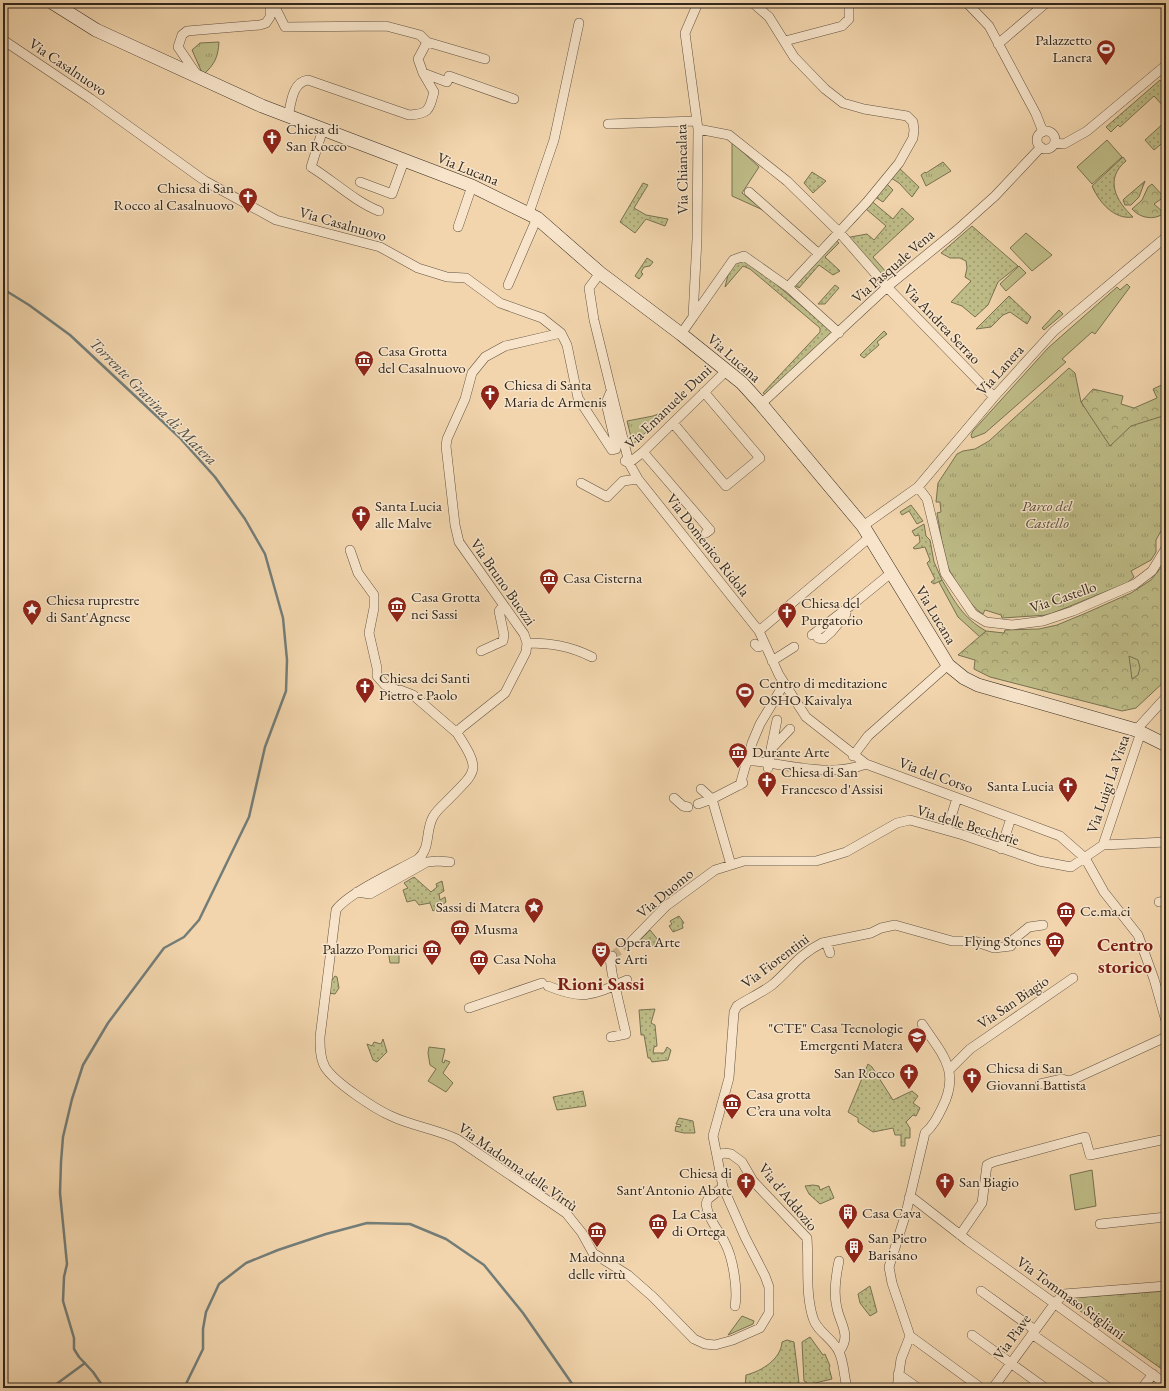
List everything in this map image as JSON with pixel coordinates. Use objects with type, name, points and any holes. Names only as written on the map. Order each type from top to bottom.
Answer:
[{"type":"street","name":"Via Lucana","points":[[53,3],[96,30],[200,78],[288,117],[472,186],[533,216],[600,273],[681,334],[742,383],[866,532],[948,665],[964,678],[978,685],[1138,731],[1166,745]]},
{"type":"street","points":[[200,78],[178,47],[182,35],[188,31],[260,25],[266,23],[270,17],[270,3]]},
{"type":"street","points":[[273,3],[285,27],[386,26],[420,34],[427,42],[486,59]]},
{"type":"street","name":"Via Chiancalata","points":[[693,317],[697,239],[697,125],[685,34],[698,3]]},
{"type":"street","points":[[753,3],[769,18],[794,57],[807,72],[843,103],[864,109],[907,116],[913,122],[914,130],[913,138],[899,163],[867,202],[788,287]]},
{"type":"street","points":[[785,41],[842,26],[849,19],[849,3]]},
{"type":"street","points":[[967,3],[989,26],[1036,114],[1043,132]]},
{"type":"street","points":[[998,44],[1046,3]]},
{"type":"street","points":[[508,285],[533,216],[554,140],[578,23]]},
{"type":"street","name":"Via Casalnuovo","points":[[3,40],[91,99],[205,181],[276,220],[380,247],[418,268],[447,276],[466,278],[500,303],[542,318],[561,333]]},
{"type":"street","points":[[288,117],[297,85],[301,81],[308,80],[409,115],[422,114],[429,108],[434,92],[423,73],[418,60],[427,42]]},
{"type":"street","points":[[1043,132],[1038,139],[1041,147],[1049,149],[1055,144],[1064,144],[1087,131],[1166,65]]},
{"type":"street","points":[[423,73],[447,82],[449,76],[514,99]]},
{"type":"street","name":"Via Andrea Serrao","points":[[608,124],[697,125],[729,135],[787,181],[839,232],[887,287],[994,397]]},
{"type":"street","points":[[323,129],[311,167],[331,179],[363,205],[379,211]]},
{"type":"street","points":[[1043,132],[1052,133],[1055,138],[1055,144]]},
{"type":"street","name":"Via Pasquale Vena","points":[[761,404],[887,287],[995,196],[1041,147]]},
{"type":"street","points":[[360,182],[392,194],[404,160]]},
{"type":"street","points":[[458,226],[472,186]]},
{"type":"street","points":[[749,192],[819,254]]},
{"type":"street","name":"Via Lanera","points":[[759,631],[918,486],[994,397],[1054,331],[1165,237]]},
{"type":"street","points":[[681,334],[726,270],[737,257],[744,256],[755,262],[788,287],[839,333]]},
{"type":"street","name":"Via Domenico Ridola","points":[[600,273],[589,288],[594,320],[627,462],[638,479],[693,543],[714,580],[759,631],[784,684]]},
{"type":"street","points":[[561,333],[567,345],[578,398],[612,450],[616,449],[616,446],[606,403],[610,391]]},
{"type":"street","name":"Via Bruno Buozzi","points":[[457,733],[469,721],[505,693],[523,660],[527,643],[524,634],[459,542],[455,525],[447,439],[465,399],[472,373],[485,357],[505,346],[561,333]]},
{"type":"street","name":"Via Emanuele Duni","points":[[627,462],[643,452],[726,370]]},
{"type":"street","points":[[673,422],[726,486],[760,458],[704,392]]},
{"type":"street","points":[[643,452],[710,530],[706,533]]},
{"type":"street","points":[[581,483],[607,497],[623,481],[638,479]]},
{"type":"street","name":"Via Castello","points":[[918,486],[927,499],[945,573],[972,614],[986,622],[1012,625],[1043,622],[1073,611],[1135,584],[1152,571],[1166,548]]},
{"type":"street","points":[[350,550],[358,573],[374,595],[374,608],[369,633],[377,668],[377,676],[385,685],[413,695],[457,733]]},
{"type":"street","points":[[813,634],[891,573]]},
{"type":"street","points":[[481,651],[503,641],[504,635],[499,612],[503,606]]},
{"type":"street","points":[[527,643],[540,643],[573,648],[592,657]]},
{"type":"street","points":[[755,644],[758,647],[765,644]]},
{"type":"street","points":[[772,661],[794,647]]},
{"type":"street","points":[[853,756],[868,736],[948,665]]},
{"type":"street","points":[[698,804],[712,799],[741,784],[747,760],[760,724],[784,684]]},
{"type":"street","name":"Via del Corso","points":[[784,684],[806,717],[853,756],[866,764],[1060,836],[1085,858]]},
{"type":"street","points":[[1138,731],[1166,697]]},
{"type":"street","points":[[768,766],[777,720]]},
{"type":"street","points":[[771,749],[790,729]]},
{"type":"street","name":"Via Luigi La Vista","points":[[1103,845],[1138,731]]},
{"type":"street","name":"Via Madonna delle Virtù","points":[[457,733],[470,753],[474,768],[472,775],[432,818],[426,846],[421,856],[357,892],[340,905],[334,917],[320,1037],[320,1049],[326,1068],[350,1090],[386,1114],[438,1130],[458,1139],[566,1213],[582,1233],[593,1253],[628,1275],[694,1339],[705,1344],[719,1344],[734,1340],[760,1328],[769,1313],[769,1287],[760,1263],[749,1246],[723,1187]]},
{"type":"street","points":[[747,760],[768,766],[821,769],[854,769],[866,764]]},
{"type":"street","points":[[701,789],[712,799],[731,865]]},
{"type":"street","points":[[674,798],[686,807]]},
{"type":"street","points":[[947,830],[958,798]]},
{"type":"street","points":[[1001,849],[1011,818]]},
{"type":"street","name":"Via delle Beccherie","points":[[720,869],[744,861],[816,861],[846,852],[896,823],[910,820],[947,830],[1050,864],[1071,867],[1103,845]]},
{"type":"street","points":[[1103,845],[1166,842]]},
{"type":"street","points":[[1085,858],[1104,892],[1138,935],[1161,993],[1166,1021]]},
{"type":"street","points":[[357,892],[370,894],[427,862],[438,860],[450,862]]},
{"type":"street","name":"Via Duomo","points":[[631,942],[666,906],[694,884],[720,869]]},
{"type":"street","name":"Via Fiorentini","points":[[717,1156],[713,1136],[729,1078],[734,1012],[737,1006],[772,985],[793,962],[811,949],[826,942],[898,926],[933,937],[952,941],[974,941],[994,948],[1005,948],[1011,946],[1014,939],[1029,927],[1043,925]]},
{"type":"street","points":[[826,942],[830,953]]},
{"type":"street","points":[[612,956],[610,958],[612,973],[626,1034],[612,1037]]},
{"type":"street","name":"Via San Biagio","points":[[950,1069],[970,1048],[1073,978]]},
{"type":"street","points":[[469,1008],[548,986],[581,996],[627,980]]},
{"type":"street","points":[[922,1024],[950,1069],[951,1086],[945,1103],[933,1126],[925,1133],[911,1176],[910,1198],[889,1267],[892,1283],[910,1336],[981,1388]]},
{"type":"street","points":[[1040,1084],[1057,1080],[1070,1080],[1166,1037]]},
{"type":"street","points":[[960,1235],[982,1203],[987,1165],[993,1162],[1085,1137],[1090,1155],[1166,1139]]},
{"type":"street","name":"Via d'Addozio","points":[[717,1156],[731,1154],[742,1162],[753,1181],[807,1238],[809,1291],[813,1319],[817,1326],[830,1338],[839,1352],[847,1388]]},
{"type":"street","points":[[717,1156],[723,1187],[708,1199],[706,1204],[713,1226],[727,1249],[737,1294],[735,1306]]},
{"type":"street","name":"Via Tommaso Stigliani","points":[[910,1198],[914,1199],[960,1235],[1166,1384]]},
{"type":"street","points":[[1100,1224],[1166,1218]]},
{"type":"street","points":[[839,1261],[836,1274],[836,1308],[845,1331],[843,1344],[839,1352]]},
{"type":"street","points":[[1055,1303],[1064,1294],[1166,1286]]},
{"type":"street","points":[[981,1291],[1109,1388]]},
{"type":"street","name":"Via Piave","points":[[993,1388],[1055,1303]]},
{"type":"street","points":[[719,1344],[724,1334]]},
{"type":"street","points":[[972,1335],[1043,1388]]},
{"type":"street","points":[[897,1388],[901,1359],[910,1336]]},
{"type":"street","points":[[898,1374],[918,1388]]},
{"type":"street","points":[[1142,1388],[1153,1374]]},
{"type":"green space","points":[[219,42],[215,60],[203,75],[192,50],[200,43]]},
{"type":"green space","points":[[1160,80],[1166,87],[1166,109],[1154,96],[1120,127],[1118,125],[1111,132],[1106,127]]},
{"type":"green space","points":[[1166,121],[1166,140],[1154,150],[1145,140]]},
{"type":"green space","points":[[1107,140],[1122,157],[1092,184],[1077,167]]},
{"type":"green space","points":[[732,142],[759,167],[742,193],[763,210],[732,196]]},
{"type":"green space","points":[[1123,157],[1126,161],[1115,175],[1115,190],[1122,204],[1133,217],[1120,216],[1108,209],[1103,204],[1092,186]]},
{"type":"green space","points":[[943,162],[951,171],[926,186],[921,175]]},
{"type":"green space","points":[[897,166],[919,187],[912,197],[899,183],[888,176]]},
{"type":"green space","points":[[812,172],[826,181],[813,193],[804,183]]},
{"type":"green space","points":[[884,181],[893,190],[883,202],[872,195]]},
{"type":"green space","points":[[1145,181],[1139,197],[1131,205],[1125,205],[1123,200]]},
{"type":"green space","points":[[643,183],[648,185],[634,208],[646,215],[668,219],[665,226],[646,219],[635,233],[620,222]]},
{"type":"green space","points":[[1152,184],[1164,197],[1154,204],[1164,213],[1152,218],[1139,215],[1132,209],[1142,200],[1148,187]]},
{"type":"green space","points":[[869,199],[893,219],[902,208],[914,219],[873,257],[887,273],[881,280],[845,238],[867,234],[874,240],[886,226],[866,209],[854,223],[848,222]]},
{"type":"green space","points":[[972,226],[1018,266],[998,282],[988,305],[975,317],[962,306],[951,302],[971,281],[965,277],[967,268],[966,261],[960,258],[950,258],[941,253]]},
{"type":"green space","points":[[1026,233],[1052,255],[1032,271],[1010,248]]},
{"type":"green space","points":[[833,238],[839,243],[825,257],[840,271],[833,275],[819,265],[799,288],[791,283]]},
{"type":"green space","points":[[647,258],[653,262],[650,266],[644,267],[641,272],[643,274],[639,279],[635,276]]},
{"type":"green space","points":[[741,261],[748,261],[833,332],[766,395],[763,393],[820,332],[820,328],[750,269],[743,266],[725,287],[730,267]]},
{"type":"green space","points":[[1019,266],[1026,273],[1006,291],[1000,284]]},
{"type":"green space","points":[[1127,284],[1130,287],[1095,334],[1092,332],[1062,359],[1066,362],[985,433],[972,438],[971,435],[973,431],[1048,348],[1117,287],[1120,290]]},
{"type":"green space","points":[[835,285],[839,288],[825,304],[818,304]]},
{"type":"green space","points":[[1009,296],[1031,317],[1027,324],[1010,312],[1003,315],[991,327],[976,329]]},
{"type":"green space","points":[[1059,310],[1063,314],[1044,330],[1042,328]]},
{"type":"green space","points":[[884,331],[887,334],[877,342],[879,345],[864,358],[860,355]]},
{"type":"green space","name":"Parco del Castello","points":[[1069,368],[1075,373],[1081,402],[1110,446],[1131,426],[1166,415],[1166,522],[1156,540],[1156,552],[1151,560],[1131,571],[1134,577],[1127,583],[1048,615],[1002,618],[1001,615],[985,610],[983,614],[978,611],[962,591],[948,568],[937,513],[941,512],[940,502],[936,502],[938,483],[957,454],[963,451],[975,449],[989,441]]},
{"type":"green space","points":[[1166,383],[1166,444],[1115,462],[1081,402],[1093,389],[1123,396],[1121,404],[1134,408],[1157,398],[1153,389]]},
{"type":"green space","points":[[669,410],[637,441],[634,443],[632,441],[627,421],[653,416]]},
{"type":"green space","points":[[911,505],[923,521],[917,524],[909,511],[902,515],[900,512]]},
{"type":"green space","points":[[924,524],[926,536],[930,540],[934,562],[942,580],[934,584],[931,582],[935,579],[927,563],[930,560],[925,547],[913,548],[920,542],[919,535],[915,536],[912,531]]},
{"type":"green space","points":[[1166,561],[1166,680],[1136,708],[1122,711],[990,677],[974,669],[975,660],[958,655],[986,631],[1004,633],[1005,630],[1039,629],[1057,625],[1131,593],[1151,580]]},
{"type":"green space","points":[[942,580],[965,615],[986,631],[980,637],[958,617],[939,582]]},
{"type":"green space","points":[[1129,656],[1138,660],[1140,668],[1138,675],[1132,679]]},
{"type":"green space","points":[[414,877],[431,892],[437,887],[436,884],[442,881],[444,891],[439,894],[440,900],[445,897],[446,902],[433,911],[430,903],[419,905],[415,900],[407,902],[403,890],[408,888],[404,883]]},
{"type":"green space","points":[[679,916],[684,923],[682,924],[683,928],[673,932],[669,926],[672,924],[670,921]]},
{"type":"green space","points":[[650,930],[659,941],[653,946],[643,944],[641,939]]},
{"type":"green space","points":[[399,949],[399,963],[390,963],[388,950]]},
{"type":"green space","points":[[335,976],[337,977],[339,988],[335,994],[328,993],[330,983]]},
{"type":"green space","points":[[655,1009],[651,1023],[655,1025],[657,1046],[654,1047],[653,1053],[664,1053],[667,1047],[671,1050],[668,1060],[652,1062],[650,1058],[648,1058],[644,1035],[641,1035],[639,1010]]},
{"type":"green space","points":[[383,1039],[387,1052],[377,1062],[373,1060],[367,1044],[372,1046],[374,1042],[381,1044]]},
{"type":"green space","points":[[429,1047],[445,1049],[442,1062],[444,1063],[445,1060],[450,1062],[443,1073],[453,1083],[446,1092],[428,1081],[436,1069],[430,1065],[428,1053]]},
{"type":"green space","points":[[868,1064],[872,1067],[893,1100],[912,1091],[918,1096],[913,1103],[920,1108],[916,1116],[913,1115],[906,1122],[910,1128],[910,1138],[905,1138],[905,1146],[901,1146],[901,1135],[895,1135],[893,1128],[873,1132],[858,1122],[858,1118],[848,1112]]},
{"type":"green space","points":[[583,1091],[586,1106],[557,1110],[553,1097]]},
{"type":"green space","points":[[679,1118],[693,1121],[695,1133],[675,1131],[676,1126],[680,1127],[681,1125],[676,1124]]},
{"type":"green space","points":[[1092,1170],[1096,1206],[1075,1210],[1070,1175]]},
{"type":"green space","points":[[805,1186],[819,1186],[820,1190],[829,1186],[834,1198],[820,1204],[809,1194]]},
{"type":"green space","points":[[870,1286],[877,1312],[870,1316],[860,1303],[858,1294]]},
{"type":"green space","points":[[1166,1291],[1166,1372],[1069,1303],[1070,1298]]},
{"type":"green space","points":[[742,1316],[754,1321],[753,1324],[728,1335]]},
{"type":"green space","points":[[810,1337],[823,1355],[825,1354],[830,1366],[829,1368],[832,1379],[815,1383],[814,1388],[804,1381],[802,1342]]},
{"type":"green space","points":[[787,1340],[794,1342],[799,1383],[798,1388],[745,1388],[746,1375],[758,1371],[770,1363],[778,1354],[782,1342]]},
{"type":"waterway","name":"Torrente Gravina di Matera","points":[[3,289],[29,305],[70,335],[179,437],[215,477],[245,519],[265,554],[283,618],[287,660],[286,691],[265,747],[249,817],[199,920],[184,937],[164,948],[108,1023],[83,1065],[72,1099],[63,1137],[61,1162],[60,1193],[67,1264],[64,1277],[63,1301],[74,1338],[74,1349],[104,1388]]},
{"type":"waterway","name":"Torrente Gravina di Matera","points":[[184,1388],[203,1349],[203,1329],[206,1312],[219,1284],[246,1263],[278,1250],[326,1234],[367,1223],[410,1224],[446,1239],[484,1265],[523,1313],[575,1388]]},
{"type":"waterway","points":[[51,1388],[85,1363]]},
{"type":"tunnel","points":[[696,541],[706,533]]},
{"type":"tunnel","points":[[612,956],[631,942]]},
{"type":"place","name":"Palazzetto Lanera","points":[[1106,66]]},
{"type":"place","name":"Chiesa di San Rocco","points":[[272,155]]},
{"type":"place","name":"Chiesa di San Rocco al Casalnuovo","points":[[248,214]]},
{"type":"place","name":"Casa Grotta del Casalnuovo","points":[[364,377]]},
{"type":"place","name":"Chiesa di Santa Maria de Armenis","points":[[490,411]]},
{"type":"place","name":"Santa Lucia alle Malve","points":[[361,532]]},
{"type":"place","name":"Casa Cisterna","points":[[549,595]]},
{"type":"place","name":"Casa Grotta nei Sassi","points":[[397,623]]},
{"type":"place","name":"Chiesa ruprestre di Sant'Agnese","points":[[32,626]]},
{"type":"place","name":"Chiesa del Purgatorio","points":[[787,629]]},
{"type":"place","name":"Chiesa dei Santi Pietro e Paolo","points":[[365,704]]},
{"type":"place","name":"Centro di meditazione OSHO Kaivalya","points":[[745,709]]},
{"type":"place","name":"Durante Arte","points":[[738,769]]},
{"type":"place","name":"Chiesa di San Francesco d'Assisi","points":[[767,798]]},
{"type":"place","name":"Santa Lucia","points":[[1068,803]]},
{"type":"place","name":"Sassi di Matera","points":[[534,924]]},
{"type":"place","name":"Ce.ma.ci","points":[[1066,928]]},
{"type":"place","name":"Musma","points":[[460,946]]},
{"type":"place","name":"Flying Stones","points":[[1055,958]]},
{"type":"place","name":"Palazzo Pomarici","points":[[432,966]]},
{"type":"place","name":"Opera Arte e Arti","points":[[601,968]]},
{"type":"place","name":"Casa Noha","points":[[479,976]]},
{"type":"place","name":"\"CTE\" Casa Tecnologie Emergenti Matera","points":[[917,1054]]},
{"type":"place","name":"San Rocco","points":[[909,1090]]},
{"type":"place","name":"Chiesa di San Giovanni Battista","points":[[972,1094]]},
{"type":"place","name":"Casa grotta C’era una volta","points":[[732,1120]]},
{"type":"place","name":"Chiesa di Sant'Antonio Abate","points":[[746,1199]]},
{"type":"place","name":"San Biagio","points":[[945,1199]]},
{"type":"place","name":"Casa Cava","points":[[848,1230]]},
{"type":"place","name":"La Casa di Ortega","points":[[658,1240]]},
{"type":"place","name":"Madonna delle virtù","points":[[597,1248]]},
{"type":"place","name":"San Pietro Barisano","points":[[854,1264]]},
{"type":"district","name":"Centro storico","points":[[1125,955]]},
{"type":"district","name":"Rioni Sassi","points":[[601,983]]}]
